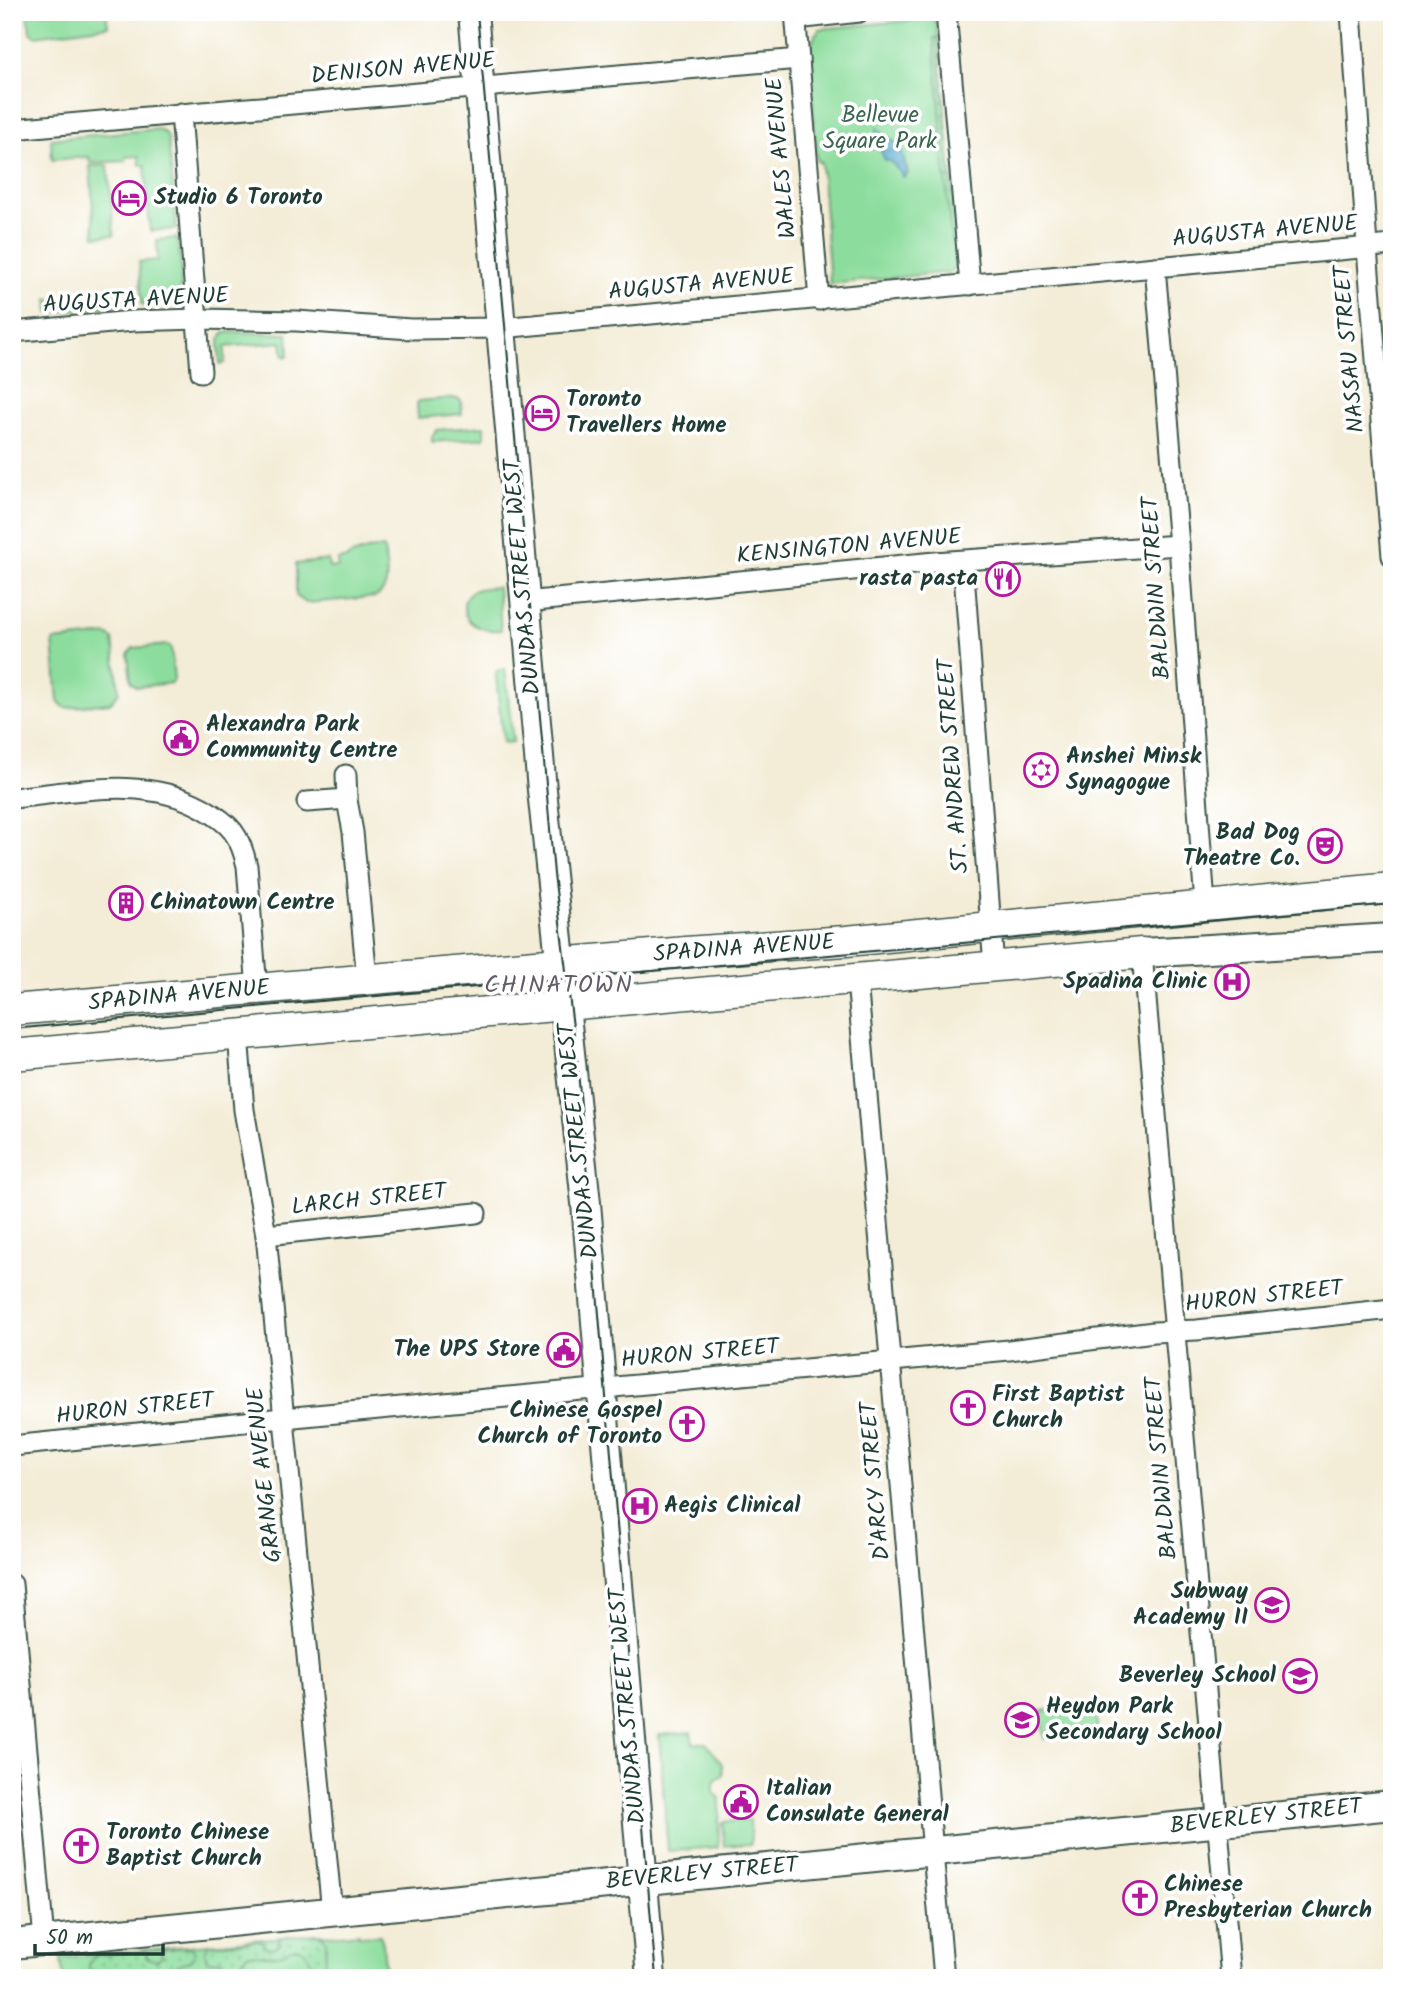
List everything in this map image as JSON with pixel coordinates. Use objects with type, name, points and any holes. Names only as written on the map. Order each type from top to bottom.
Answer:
[{"type":"main road","name":"DUNDAS STREET WEST","points":[[473,12],[524,602],[578,1115],[651,1978]]},
{"type":"main road","name":"SPADINA AVENUE","points":[[12,1010],[846,941],[1392,888]]},
{"type":"main road","name":"SPADINA AVENUE","points":[[12,1055],[1142,953],[1392,938]]},
{"type":"main road","name":"BEVERLEY STREET","points":[[12,1944],[1392,1805]]},
{"type":"street","points":[[795,16],[859,12]]},
{"type":"street","points":[[946,12],[970,285]]},
{"type":"street","name":"NASSAU STREET","points":[[1350,12],[1392,556]]},
{"type":"street","name":"WALES AVENUE","points":[[795,16],[819,300]]},
{"type":"street","name":"DENISON AVENUE","points":[[12,129],[799,59]]},
{"type":"street","points":[[181,113],[201,372]]},
{"type":"street","name":"AUGUSTA AVENUE","points":[[12,332],[133,321],[198,319],[297,321],[423,329],[501,328],[1392,245]]},
{"type":"street","name":"BALDWIN STREET","points":[[1155,267],[1179,545],[1205,905]]},
{"type":"street","name":"KENSINGTON AVENUE","points":[[524,602],[789,576],[1179,545]]},
{"type":"street","name":"ST. ANDREW STREET","points":[[963,561],[994,967]]},
{"type":"street","points":[[346,775],[367,979]]},
{"type":"street","points":[[12,798],[119,788],[152,790],[192,802],[225,821],[239,843],[247,866],[257,989]]},
{"type":"street","points":[[307,802],[347,799]]},
{"type":"street","name":"BALDWIN STREET","points":[[1142,953],[1231,1978]]},
{"type":"street","name":"D'ARCY STREET","points":[[857,980],[944,1978]]},
{"type":"street","name":"GRANGE AVENUE","points":[[238,1034],[244,1110],[266,1235],[331,1912]]},
{"type":"street","name":"LARCH STREET","points":[[266,1235],[476,1213]]},
{"type":"street","name":"HURON STREET","points":[[12,1446],[1392,1309]]},
{"type":"street","points":[[12,1584],[44,1940]]},
{"type":"green space","points":[[27,12],[106,12],[108,26],[35,36],[30,31]]},
{"type":"green space","name":"Bellevue Square Park","points":[[934,20],[937,24],[959,263],[951,272],[830,284],[821,163],[817,161],[808,49],[819,29]]},
{"type":"green space","points":[[934,38],[938,38],[957,241],[951,241]]},
{"type":"green space","points":[[158,129],[168,138],[177,229],[150,231],[145,165],[140,165],[139,156],[126,157],[126,161],[90,163],[89,157],[52,160],[51,139]]},
{"type":"green space","points":[[108,165],[114,235],[95,236],[90,166]]},
{"type":"green space","points":[[177,238],[181,282],[176,297],[170,301],[142,305],[139,262],[158,260],[157,240]]},
{"type":"green space","points":[[48,299],[120,306],[49,313]]},
{"type":"green space","points":[[224,332],[288,334],[289,353],[287,357],[284,356],[282,342],[225,347],[225,363],[220,364],[219,342]]},
{"type":"green space","points":[[455,398],[461,401],[462,414],[418,418],[419,401]]},
{"type":"green space","points":[[484,426],[484,438],[432,442],[432,436],[437,430]]},
{"type":"green space","points":[[384,548],[386,582],[385,588],[376,597],[306,603],[296,596],[296,564],[328,560],[329,568],[338,567],[338,560],[367,550]]},
{"type":"green space","points":[[498,587],[501,630],[489,630],[472,623],[465,614],[464,607],[468,595],[477,589]]},
{"type":"green space","points":[[107,635],[113,639],[119,692],[110,703],[65,708],[58,701],[53,641]]},
{"type":"green space","points":[[168,645],[171,648],[174,679],[171,683],[137,687],[131,682],[128,654],[133,648]]},
{"type":"green space","points":[[505,669],[513,742],[503,743],[496,676],[497,671]]},
{"type":"green space","points":[[1095,1706],[1098,1734],[1044,1739],[1041,1711]]},
{"type":"green space","points":[[691,1732],[693,1743],[706,1743],[722,1764],[723,1776],[714,1782],[714,1793],[720,1798],[718,1847],[668,1851],[659,1735]]},
{"type":"green space","points":[[750,1820],[751,1844],[724,1846],[722,1822]]},
{"type":"green space","points":[[359,1933],[359,1936],[380,1935],[386,1978],[63,1978],[61,1958],[316,1934]]},
{"type":"green space","points":[[316,1934],[323,1936],[326,1941],[325,1975],[312,1967],[307,1953],[297,1948],[278,1955],[247,1954],[235,1974],[227,1970],[222,1960],[207,1961],[205,1953],[208,1945],[259,1940],[264,1943],[263,1946],[273,1948],[281,1943],[278,1942],[282,1937]]},
{"type":"green space","points":[[189,1947],[194,1950],[194,1957],[177,1966],[175,1978],[160,1978],[155,1974],[144,1978],[90,1978],[89,1963],[99,1955],[143,1951],[147,1954],[146,1957],[156,1961],[162,1957],[161,1953],[165,1949]]},
{"type":"water","points":[[877,129],[900,146],[908,173],[904,177],[891,162],[885,160],[878,145]]},
{"type":"tram line","points":[[477,12],[554,874],[577,1059],[656,1978]]},
{"type":"tram line","points":[[12,1029],[1392,904]]},
{"type":"place","name":"Studio 6 Toronto","points":[[129,198]]},
{"type":"place","name":"Toronto Travellers Home","points":[[542,413]]},
{"type":"place","name":"rasta pasta","points":[[1003,579]]},
{"type":"place","name":"Alexandra Park Community Centre","points":[[181,738]]},
{"type":"place","name":"Anshei Minsk Synagogue","points":[[1041,770]]},
{"type":"place","name":"Bad Dog Theatre Co.","points":[[1325,846]]},
{"type":"place","name":"Chinatown Centre","points":[[126,903]]},
{"type":"place","name":"Spadina Clinic","points":[[1232,982]]},
{"type":"place","name":"The UPS Store","points":[[564,1350]]},
{"type":"place","name":"First Baptist Church","points":[[968,1408]]},
{"type":"place","name":"Chinese Gospel Church of Toronto","points":[[687,1424]]},
{"type":"place","name":"Aegis Clinical","points":[[640,1506]]},
{"type":"place","name":"Subway Academy II","points":[[1272,1605]]},
{"type":"place","name":"Beverley School","points":[[1300,1676]]},
{"type":"place","name":"Heydon Park Secondary School","points":[[1022,1720]]},
{"type":"place","name":"Italian Consulate General","points":[[741,1802]]},
{"type":"place","name":"Toronto Chinese Baptist Church","points":[[81,1846]]},
{"type":"place","name":"Chinese Presbyterian Church","points":[[1140,1898]]},
{"type":"district","name":"CHINATOWN","points":[[559,985]]}]
